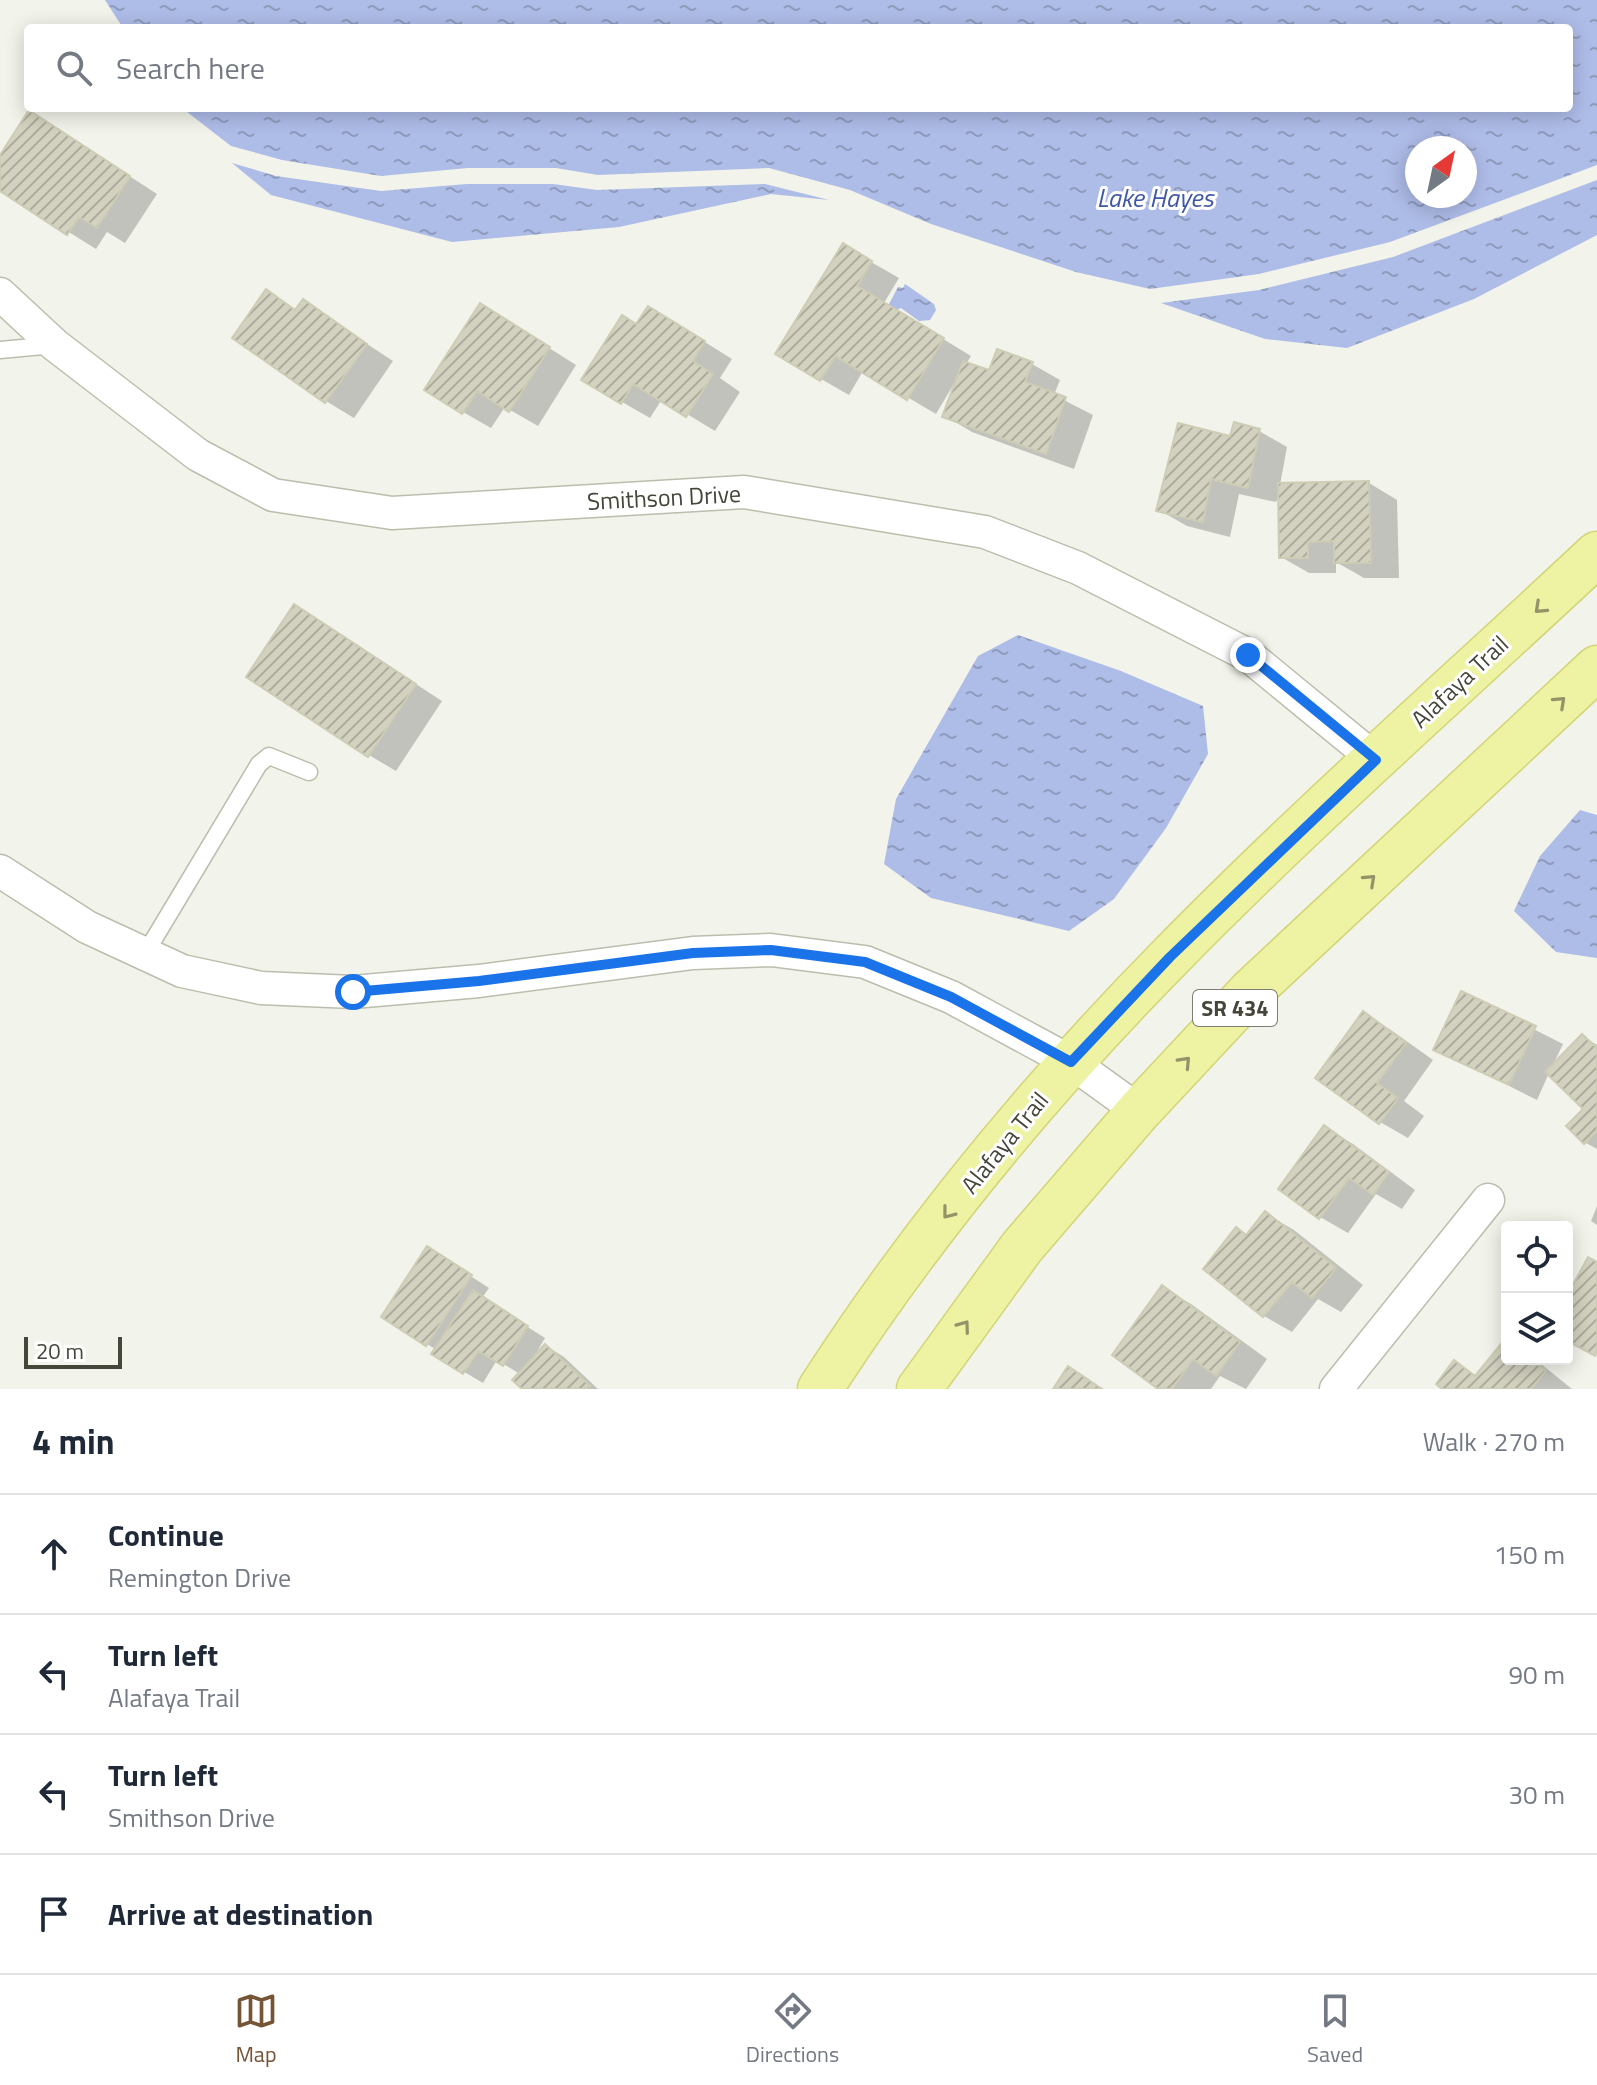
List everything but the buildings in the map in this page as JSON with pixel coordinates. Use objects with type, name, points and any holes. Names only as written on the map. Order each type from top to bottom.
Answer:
[{"type":"main road","name":"Alafaya Trail","points":[[820,1389],[913,1257],[1071,1062],[1170,957],[1597,554]]},
{"type":"main road","name":"SR 434","points":[[919,1389],[1022,1247],[1139,1111],[1251,991],[1597,668]]},
{"type":"street","name":"Smithson Drive","points":[[0,294],[55,345],[198,455],[273,495],[392,513],[744,492],[985,532],[1078,568],[1248,655],[1376,760]]},
{"type":"street","points":[[0,871],[87,927],[182,971],[261,988],[353,992],[479,981],[693,953],[771,950],[865,962],[951,997],[1071,1062],[1139,1111]]},
{"type":"street","points":[[1336,1389],[1488,1200]]},
{"type":"lane","points":[[0,350],[55,345]]},
{"type":"lane","points":[[145,954],[259,764],[269,756],[309,772]]},
{"type":"water","name":"Lake Hayes","points":[[105,0],[1597,0],[1597,165],[1390,242],[1259,274],[1150,289],[1076,272],[931,224],[850,190],[769,168],[598,175],[556,168],[468,168],[381,176],[282,160],[231,146],[187,112],[1573,112],[1573,24],[120,24]]},
{"type":"water","points":[[232,163],[276,176],[381,191],[467,184],[553,184],[597,190],[765,184],[829,200],[771,194],[619,227],[452,242],[271,195]]},
{"type":"water","points":[[1597,180],[1597,235],[1474,299],[1347,348],[1265,339],[1161,303],[1259,290],[1393,257]]},
{"type":"water","points":[[905,284],[934,304],[936,310],[930,320],[919,321],[901,308],[895,311],[888,306],[898,287],[903,288]]},
{"type":"water","points":[[1018,635],[1121,671],[1203,706],[1208,754],[1166,828],[1114,899],[1069,931],[931,898],[884,864],[896,799],[978,656]]},
{"type":"water","points":[[1580,810],[1597,815],[1597,958],[1556,952],[1514,911],[1540,856]]},
{"type":"route","points":[[353,992],[479,981],[693,953],[771,950],[865,962],[951,997],[1071,1062],[1170,957],[1376,760],[1248,655]]}]
